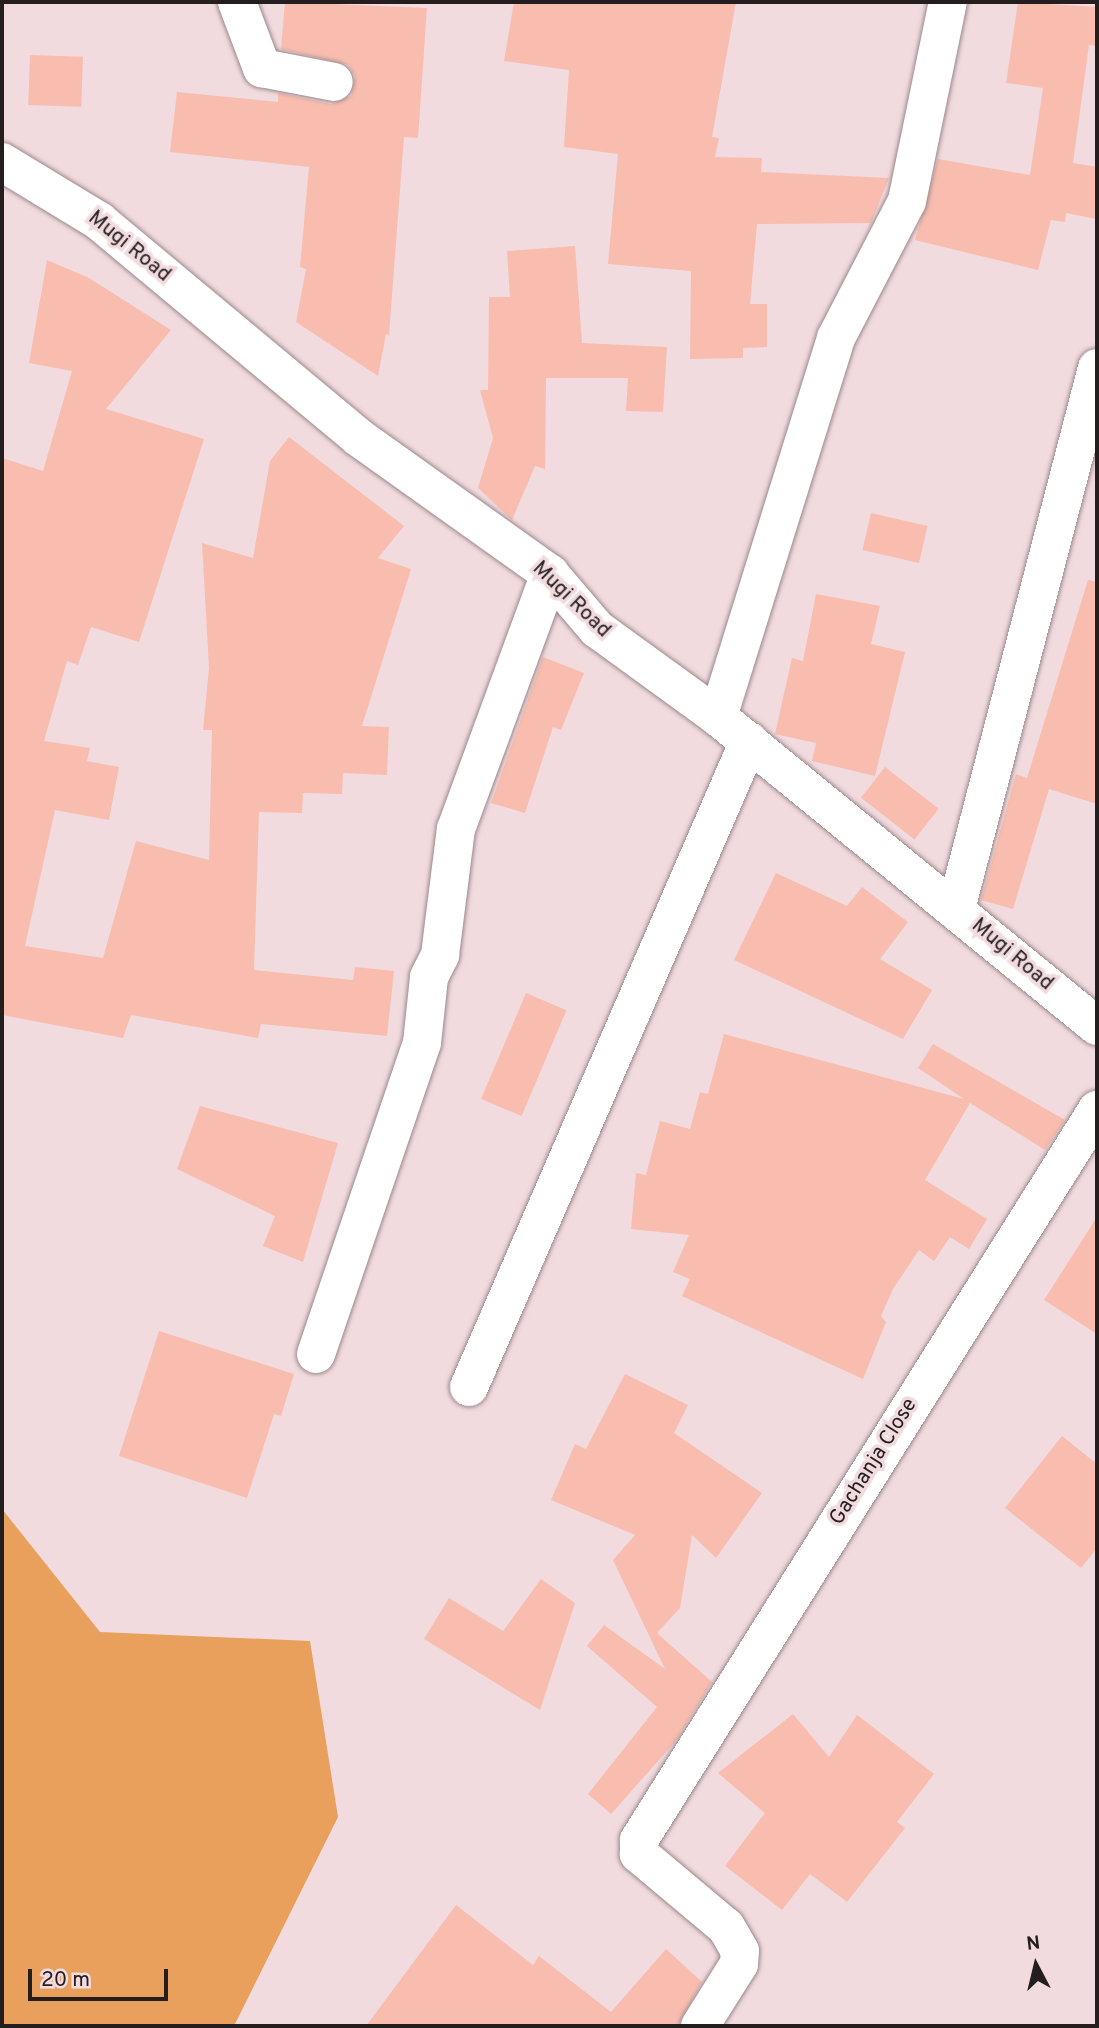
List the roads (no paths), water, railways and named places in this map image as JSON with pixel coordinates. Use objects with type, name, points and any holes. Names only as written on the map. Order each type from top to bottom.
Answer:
[{"type":"street","points":[[237,2],[262,68],[334,82]]},
{"type":"street","points":[[718,717],[836,338],[907,201],[948,2]]},
{"type":"street","name":"Mugi Road","points":[[3,168],[99,221],[358,437],[550,574],[597,629],[749,741],[829,811],[956,909],[1097,1026]]},
{"type":"street","points":[[956,909],[1097,368]]},
{"type":"street","points":[[316,1354],[422,1043],[429,977],[440,955],[456,829],[550,574]]},
{"type":"street","points":[[468,1387],[749,741]]},
{"type":"street","name":"Gachanja Close","points":[[700,2026],[739,1964],[740,1951],[726,1927],[639,1854],[639,1840],[651,1815],[1097,1110]]}]
